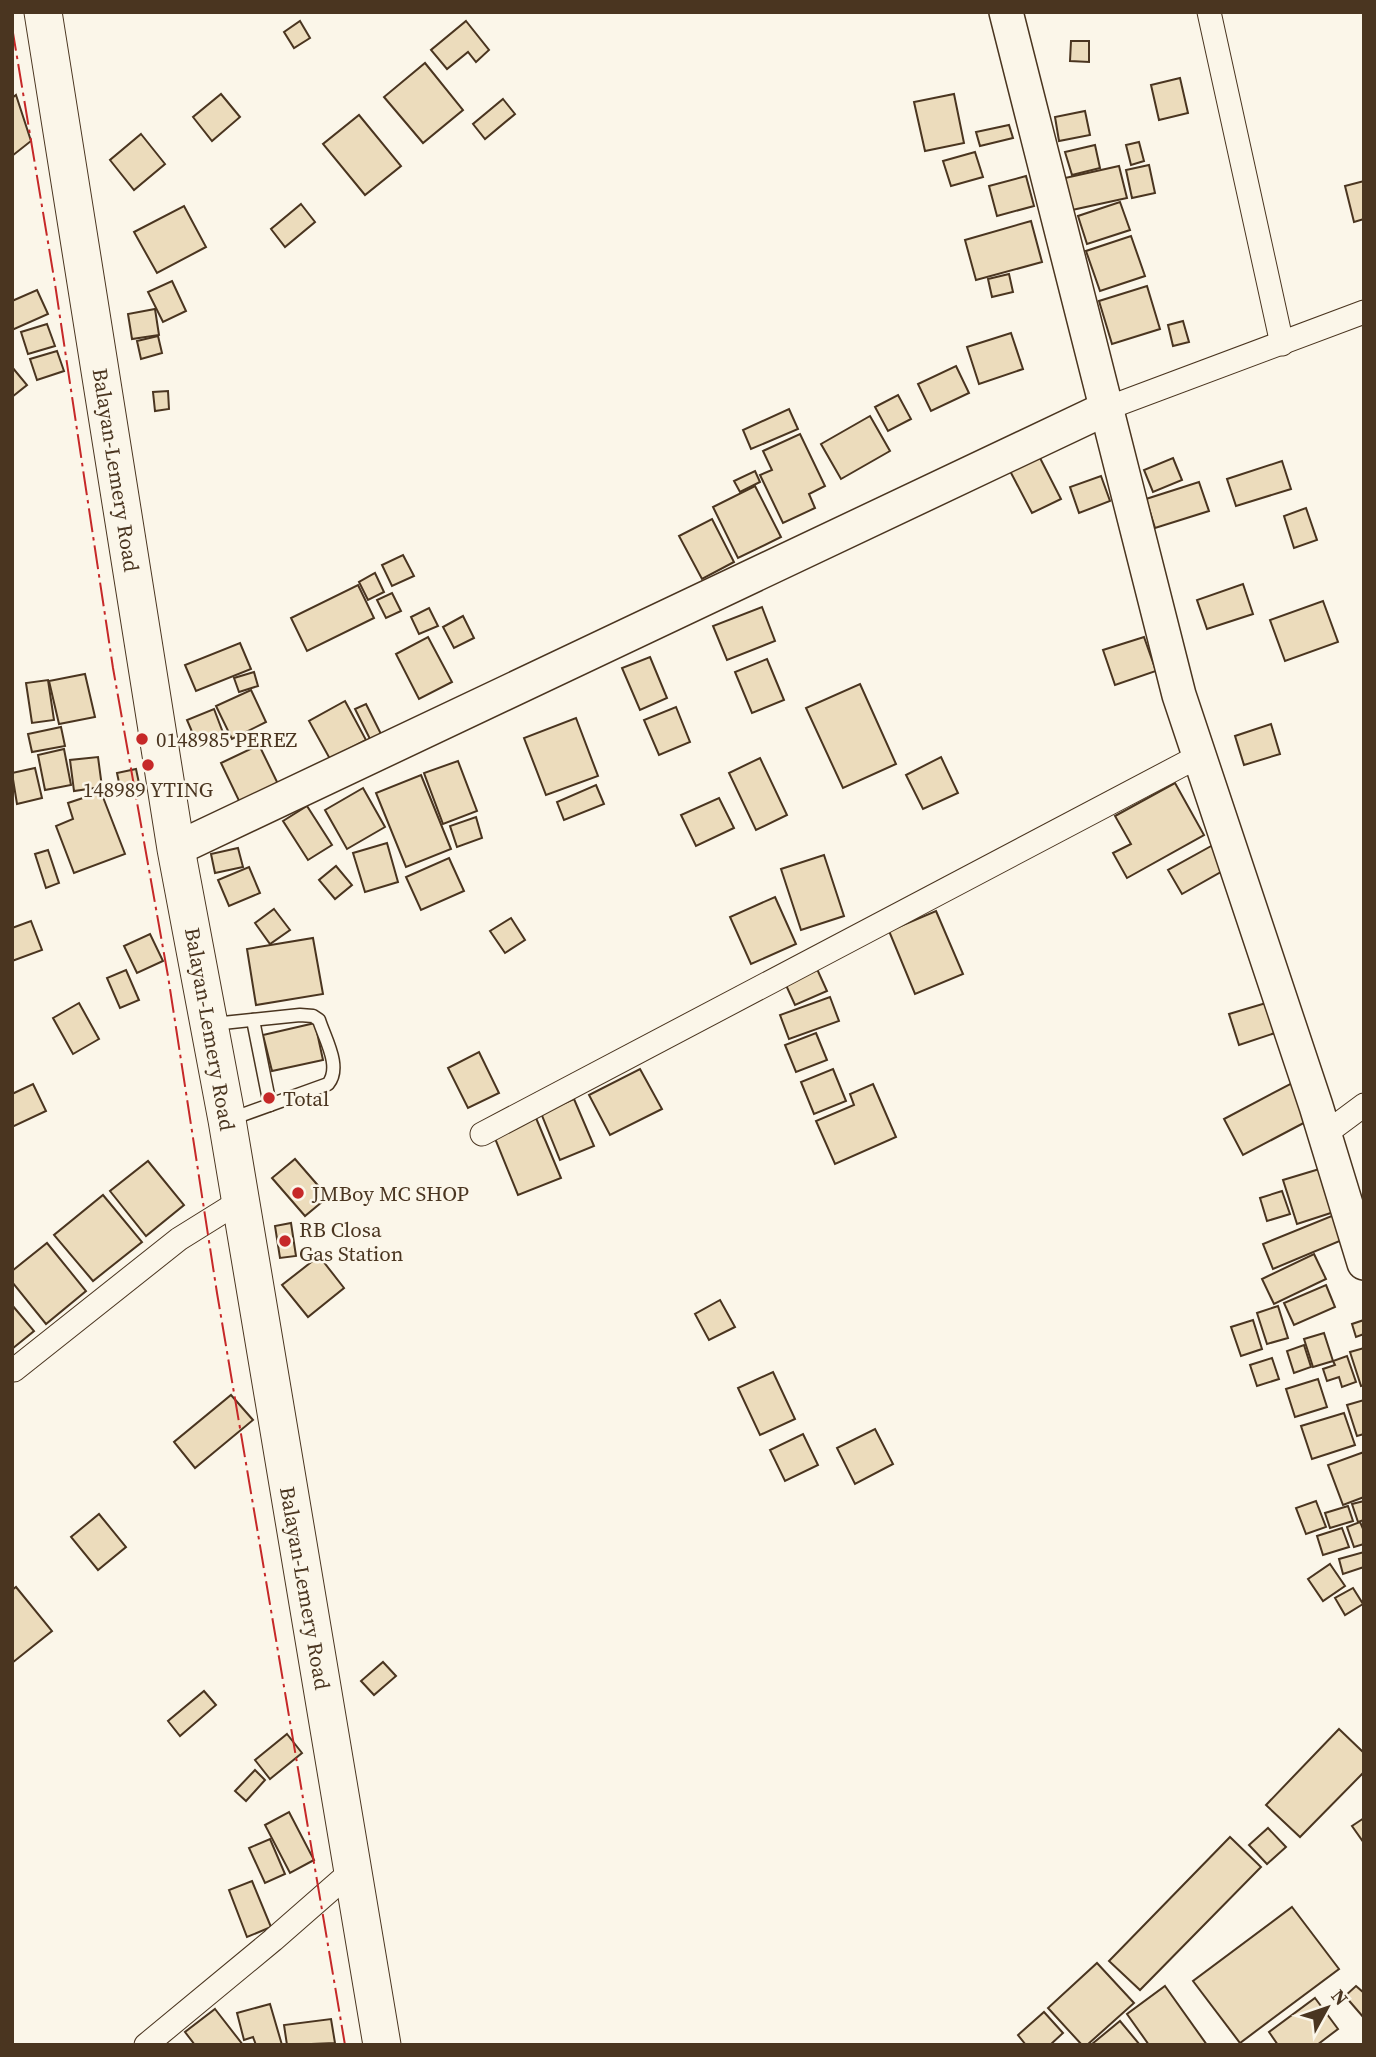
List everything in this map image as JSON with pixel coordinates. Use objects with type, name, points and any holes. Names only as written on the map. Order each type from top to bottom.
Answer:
[{"type":"main road","name":"Balayan-Lemery Road","points":[[43,12],[176,849],[227,1120],[382,2045]]},
{"type":"street","points":[[1006,12],[1179,695],[1325,1134],[1364,1264]]},
{"type":"street","points":[[1209,12],[1282,344]]},
{"type":"street","points":[[176,849],[1105,409],[1364,312]]},
{"type":"street","points":[[482,1134],[1199,756]]},
{"type":"street","points":[[1325,1134],[1364,1105]]},
{"type":"street","points":[[14,1370],[179,1239],[240,1201]]},
{"type":"street","points":[[146,2045],[353,1870]]},
{"type":"lane","points":[[209,1025],[300,1015],[313,1016],[320,1020],[334,1065],[333,1077],[328,1084],[227,1120]]},
{"type":"lane","points":[[253,1020],[270,1105]]},
{"type":"building","points":[[300,21],[310,38],[294,48],[284,32]]},
{"type":"building","points":[[466,21],[489,50],[476,62],[468,52],[447,69],[431,50]]},
{"type":"building","points":[[1071,41],[1089,41],[1089,62],[1070,61]]},
{"type":"building","points":[[425,63],[463,110],[423,143],[384,97]]},
{"type":"building","points":[[1180,78],[1188,113],[1159,120],[1151,85]]},
{"type":"building","points":[[221,94],[240,117],[212,141],[193,117]]},
{"type":"building","points":[[954,94],[964,143],[925,151],[914,102]]},
{"type":"building","points":[[16,95],[31,141],[12,156],[12,98]]},
{"type":"building","points":[[503,99],[515,114],[485,139],[473,124]]},
{"type":"building","points":[[1085,111],[1090,135],[1059,141],[1055,117]]},
{"type":"building","points":[[359,115],[401,166],[365,195],[323,144]]},
{"type":"building","points":[[1009,125],[1013,138],[980,146],[976,132]]},
{"type":"building","points":[[141,134],[165,164],[134,190],[110,160]]},
{"type":"building","points":[[1139,142],[1144,161],[1131,165],[1126,145]]},
{"type":"building","points":[[1095,145],[1100,168],[1072,175],[1065,152]]},
{"type":"building","points":[[975,152],[983,177],[951,186],[943,161]]},
{"type":"building","points":[[1149,165],[1155,193],[1132,198],[1126,170]]},
{"type":"building","points":[[1119,166],[1127,198],[1072,210],[1065,178]]},
{"type":"building","points":[[1026,176],[1034,206],[997,216],[989,186]]},
{"type":"building","points":[[1364,181],[1364,219],[1354,222],[1345,186]]},
{"type":"building","points":[[1120,202],[1130,230],[1087,244],[1078,216]]},
{"type":"building","points":[[301,204],[315,222],[285,247],[271,229]]},
{"type":"building","points":[[184,206],[206,247],[157,273],[134,232]]},
{"type":"building","points":[[1031,221],[1042,262],[976,280],[965,240]]},
{"type":"building","points":[[1131,236],[1145,276],[1100,291],[1086,251]]},
{"type":"building","points":[[1009,274],[1013,292],[992,297],[988,279]]},
{"type":"building","points":[[172,281],[186,311],[163,322],[148,292]]},
{"type":"building","points":[[1147,286],[1160,329],[1112,344],[1099,301]]},
{"type":"building","points":[[37,290],[48,314],[12,330],[12,301]]},
{"type":"building","points":[[155,309],[159,335],[132,339],[128,314]]},
{"type":"building","points":[[1183,321],[1189,342],[1173,346],[1168,325]]},
{"type":"building","points":[[47,324],[55,346],[28,354],[21,332]]},
{"type":"building","points":[[1011,333],[1023,369],[979,384],[967,347]]},
{"type":"building","points":[[158,336],[162,353],[141,359],[137,341]]},
{"type":"building","points":[[57,351],[64,371],[37,380],[30,359]]},
{"type":"building","points":[[956,366],[969,393],[931,411],[918,384]]},
{"type":"building","points":[[12,367],[27,385],[12,397]]},
{"type":"building","points":[[168,391],[169,409],[155,411],[153,392]]},
{"type":"building","points":[[898,395],[911,419],[888,431],[875,407]]},
{"type":"building","points":[[789,409],[798,429],[751,449],[743,430]]},
{"type":"building","points":[[870,416],[890,451],[841,479],[821,444]]},
{"type":"building","points":[[800,434],[825,486],[809,494],[815,508],[783,523],[760,475],[772,470],[763,451]]},
{"type":"building","points":[[1039,456],[1061,499],[1032,513],[1010,471]]},
{"type":"building","points":[[1173,458],[1182,480],[1153,492],[1144,470]]},
{"type":"building","points":[[1282,461],[1291,489],[1236,506],[1227,479]]},
{"type":"building","points":[[755,471],[760,482],[740,492],[734,481]]},
{"type":"building","points":[[1101,476],[1110,501],[1079,513],[1070,487]]},
{"type":"building","points":[[1199,482],[1209,511],[1155,528],[1146,499]]},
{"type":"building","points":[[755,486],[781,537],[738,558],[713,507]]},
{"type":"building","points":[[1306,508],[1317,540],[1294,548],[1284,516]]},
{"type":"building","points":[[712,519],[734,562],[702,579],[679,536]]},
{"type":"building","points":[[403,555],[414,576],[392,586],[382,565]]},
{"type":"building","points":[[375,573],[384,592],[368,600],[359,582]]},
{"type":"building","points":[[1243,584],[1253,614],[1207,629],[1197,600]]},
{"type":"building","points":[[358,585],[374,618],[307,651],[291,618]]},
{"type":"building","points":[[392,593],[401,611],[386,618],[377,600]]},
{"type":"building","points":[[1323,601],[1338,642],[1285,661],[1270,620]]},
{"type":"building","points":[[762,607],[775,641],[727,660],[713,626]]},
{"type":"building","points":[[429,608],[438,626],[419,634],[411,617]]},
{"type":"building","points":[[463,616],[474,638],[454,648],[443,627]]},
{"type":"building","points":[[428,637],[452,682],[419,699],[396,654]]},
{"type":"building","points":[[1144,637],[1156,671],[1115,685],[1103,650]]},
{"type":"building","points":[[240,643],[251,669],[196,691],[185,665]]},
{"type":"building","points":[[650,657],[667,698],[640,710],[622,668]]},
{"type":"building","points":[[767,659],[784,700],[752,713],[735,672]]},
{"type":"building","points":[[254,672],[258,686],[239,692],[234,678]]},
{"type":"building","points":[[85,674],[95,717],[59,724],[49,681]]},
{"type":"building","points":[[48,680],[54,720],[32,723],[26,683]]},
{"type":"building","points":[[860,684],[896,764],[843,788],[806,708]]},
{"type":"building","points":[[251,690],[266,722],[232,739],[216,706]]},
{"type":"building","points":[[345,701],[366,740],[330,759],[309,721]]},
{"type":"building","points":[[366,704],[382,736],[371,741],[355,709]]},
{"type":"building","points":[[676,707],[690,742],[659,755],[644,720]]},
{"type":"building","points":[[214,709],[225,738],[199,748],[187,720]]},
{"type":"building","points":[[576,718],[598,776],[546,795],[524,738]]},
{"type":"building","points":[[1271,724],[1280,754],[1244,765],[1235,736]]},
{"type":"building","points":[[61,727],[65,746],[32,752],[28,734]]},
{"type":"building","points":[[259,745],[280,788],[242,807],[221,763]]},
{"type":"building","points":[[64,749],[71,785],[45,790],[38,755]]},
{"type":"building","points":[[98,757],[102,787],[74,791],[70,760]]},
{"type":"building","points":[[941,757],[958,793],[923,809],[906,775]]},
{"type":"building","points":[[760,758],[787,815],[756,830],[729,773]]},
{"type":"building","points":[[458,761],[477,811],[443,824],[424,773]]},
{"type":"building","points":[[35,768],[42,798],[17,804],[12,773]]},
{"type":"building","points":[[136,769],[140,788],[121,792],[117,773]]},
{"type":"building","points":[[421,775],[451,849],[406,867],[376,793]]},
{"type":"building","points":[[1175,783],[1204,835],[1127,878],[1113,853],[1131,844],[1115,816]]},
{"type":"building","points":[[596,785],[604,804],[564,820],[557,802]]},
{"type":"building","points":[[363,788],[385,827],[347,849],[325,810]]},
{"type":"building","points":[[101,792],[125,854],[74,873],[56,826],[73,819],[68,803]]},
{"type":"building","points":[[719,798],[734,828],[696,846],[681,815]]},
{"type":"building","points":[[307,806],[332,845],[308,860],[283,821]]},
{"type":"building","points":[[476,817],[482,838],[457,847],[450,826]]},
{"type":"building","points":[[387,843],[398,882],[365,892],[353,853]]},
{"type":"building","points":[[1213,845],[1226,869],[1182,894],[1168,870]]},
{"type":"building","points":[[238,848],[243,867],[215,873],[211,854]]},
{"type":"building","points":[[48,850],[59,883],[46,888],[35,854]]},
{"type":"building","points":[[824,855],[844,916],[801,930],[781,869]]},
{"type":"building","points":[[449,858],[464,891],[421,910],[406,877]]},
{"type":"building","points":[[336,866],[352,885],[335,899],[319,880]]},
{"type":"building","points":[[249,867],[260,893],[229,906],[218,880]]},
{"type":"building","points":[[775,897],[796,944],[751,964],[730,917]]},
{"type":"building","points":[[274,909],[290,930],[270,944],[255,923]]},
{"type":"building","points":[[936,911],[963,974],[915,994],[889,931]]},
{"type":"building","points":[[511,918],[525,940],[505,953],[490,931]]},
{"type":"building","points":[[31,921],[42,950],[12,961],[12,928]]},
{"type":"building","points":[[150,934],[163,961],[137,973],[124,946]]},
{"type":"building","points":[[313,938],[323,994],[256,1005],[247,949]]},
{"type":"building","points":[[817,969],[827,991],[795,1005],[785,983]]},
{"type":"building","points":[[126,970],[139,1000],[120,1008],[107,978]]},
{"type":"building","points":[[830,997],[839,1021],[789,1039],[780,1015]]},
{"type":"building","points":[[79,1003],[99,1039],[73,1054],[53,1018]]},
{"type":"building","points":[[1266,1003],[1275,1033],[1239,1045],[1229,1014]]},
{"type":"building","points":[[315,1023],[323,1060],[272,1071],[263,1035]]},
{"type":"building","points":[[816,1033],[827,1060],[796,1072],[785,1045]]},
{"type":"building","points":[[479,1052],[499,1093],[468,1108],[448,1068]]},
{"type":"building","points":[[640,1069],[662,1109],[610,1135],[589,1095]]},
{"type":"building","points":[[833,1069],[846,1101],[814,1114],[801,1082]]},
{"type":"building","points":[[1296,1081],[1315,1117],[1243,1155],[1224,1119]]},
{"type":"building","points":[[33,1084],[46,1111],[12,1127],[12,1094]]},
{"type":"building","points":[[873,1084],[896,1137],[835,1164],[816,1121],[854,1105],[850,1094]]},
{"type":"building","points":[[574,1099],[594,1146],[560,1160],[541,1113]]},
{"type":"building","points":[[536,1118],[561,1178],[518,1195],[494,1136]]},
{"type":"building","points":[[295,1159],[328,1197],[305,1216],[272,1178]]},
{"type":"building","points":[[148,1161],[184,1205],[146,1236],[110,1191]]},
{"type":"building","points":[[1326,1167],[1340,1210],[1297,1224],[1283,1180]]},
{"type":"building","points":[[1282,1191],[1290,1214],[1267,1221],[1260,1198]]},
{"type":"building","points":[[103,1195],[142,1242],[93,1281],[54,1235]]},
{"type":"building","points":[[1344,1211],[1354,1235],[1273,1269],[1263,1244]]},
{"type":"building","name":"RB Closa Gas Station","points":[[291,1223],[296,1256],[280,1258],[275,1226]]},
{"type":"building","points":[[47,1243],[86,1291],[46,1324],[12,1282],[12,1271]]},
{"type":"building","points":[[1314,1254],[1326,1279],[1274,1304],[1262,1279]]},
{"type":"building","points":[[319,1256],[344,1288],[308,1317],[282,1285]]},
{"type":"building","points":[[1326,1285],[1335,1307],[1294,1325],[1284,1303]]},
{"type":"building","points":[[720,1300],[735,1327],[709,1340],[695,1314]]},
{"type":"building","points":[[12,1305],[34,1331],[12,1349]]},
{"type":"building","points":[[1278,1306],[1288,1338],[1267,1344],[1257,1313]]},
{"type":"building","points":[[1253,1320],[1262,1349],[1241,1356],[1231,1327]]},
{"type":"building","points":[[1364,1320],[1364,1334],[1356,1337],[1352,1324]]},
{"type":"building","points":[[1324,1333],[1333,1361],[1313,1367],[1304,1339]]},
{"type":"building","points":[[1304,1345],[1311,1367],[1294,1373],[1287,1351]]},
{"type":"building","points":[[1364,1348],[1364,1385],[1361,1386],[1350,1352]]},
{"type":"building","points":[[1347,1356],[1356,1382],[1342,1387],[1339,1377],[1327,1381],[1323,1369],[1335,1365],[1333,1361]]},
{"type":"building","points":[[1272,1358],[1279,1379],[1257,1386],[1250,1365]]},
{"type":"building","points":[[773,1372],[795,1419],[760,1435],[738,1388]]},
{"type":"building","points":[[1318,1379],[1327,1407],[1295,1417],[1286,1389]]},
{"type":"building","points":[[231,1395],[253,1420],[195,1468],[174,1442]]},
{"type":"building","points":[[1364,1400],[1364,1434],[1357,1436],[1347,1405]]},
{"type":"building","points":[[1344,1413],[1355,1445],[1312,1459],[1301,1426]]},
{"type":"building","points":[[875,1429],[893,1464],[855,1484],[837,1448]]},
{"type":"building","points":[[803,1434],[818,1465],[785,1481],[770,1450]]},
{"type":"building","points":[[1364,1452],[1364,1497],[1343,1505],[1328,1465]]},
{"type":"building","points":[[1316,1501],[1326,1527],[1306,1534],[1296,1508]]},
{"type":"building","points":[[1364,1501],[1364,1520],[1358,1522],[1352,1504]]},
{"type":"building","points":[[1348,1506],[1353,1521],[1330,1528],[1325,1513]]},
{"type":"building","points":[[99,1514],[126,1547],[98,1570],[71,1537]]},
{"type":"building","points":[[1360,1522],[1364,1531],[1364,1544],[1354,1547],[1347,1527]]},
{"type":"building","points":[[1342,1528],[1349,1547],[1323,1555],[1317,1536]]},
{"type":"building","points":[[1364,1552],[1364,1567],[1343,1574],[1339,1559]]},
{"type":"building","points":[[1330,1564],[1345,1586],[1323,1601],[1308,1579]]},
{"type":"building","points":[[16,1587],[52,1631],[12,1663],[12,1590]]},
{"type":"building","points":[[1353,1588],[1363,1604],[1345,1615],[1335,1598]]},
{"type":"building","points":[[383,1662],[396,1676],[374,1695],[361,1681]]},
{"type":"building","points":[[204,1691],[216,1705],[180,1736],[168,1721]]},
{"type":"building","points":[[1339,1729],[1364,1753],[1364,1772],[1300,1837],[1266,1805]]},
{"type":"building","points":[[287,1734],[302,1753],[270,1779],[255,1760]]},
{"type":"building","points":[[255,1770],[265,1780],[246,1801],[235,1791]]},
{"type":"building","points":[[289,1812],[314,1860],[290,1873],[265,1825]]},
{"type":"building","points":[[1364,1818],[1364,1843],[1352,1826]]},
{"type":"building","points":[[1268,1828],[1286,1847],[1267,1864],[1249,1845]]},
{"type":"building","points":[[1230,1837],[1261,1867],[1140,1990],[1109,1961]]},
{"type":"building","points":[[270,1839],[285,1874],[265,1883],[249,1848]]},
{"type":"building","points":[[252,1881],[271,1927],[247,1937],[229,1890]]},
{"type":"building","points":[[1292,1907],[1339,1969],[1240,2043],[1193,1981]]},
{"type":"building","points":[[1097,1963],[1134,2003],[1087,2045],[1082,2045],[1048,2008]]},
{"type":"building","points":[[1165,1986],[1207,2045],[1149,2045],[1127,2014]]},
{"type":"building","points":[[1356,1986],[1364,1993],[1364,2018],[1345,1996]]},
{"type":"building","points":[[1315,1998],[1338,2029],[1317,2045],[1278,2045],[1269,2032]]},
{"type":"building","points":[[270,2004],[282,2045],[256,2045],[253,2037],[244,2040],[237,2013]]},
{"type":"building","points":[[215,2009],[243,2045],[195,2045],[185,2032]]},
{"type":"building","points":[[1044,2012],[1063,2033],[1050,2045],[1026,2045],[1018,2035]]},
{"type":"building","points":[[331,2019],[335,2043],[287,2045],[284,2025]]},
{"type":"building","points":[[1120,2021],[1140,2045],[1092,2044]]},
{"type":"power","points":[[12,27],[55,284],[113,668],[168,976],[217,1293],[345,2045]]},
{"type":"place","name":"0148985 PEREZ","points":[[142,739]]},
{"type":"place","name":"148989 YTING","points":[[148,765]]},
{"type":"place","name":"Total","points":[[269,1098]]},
{"type":"place","name":"JMBoy MC SHOP","points":[[298,1193]]},
{"type":"place","name":"RB Closa Gas Station","points":[[285,1241]]}]
